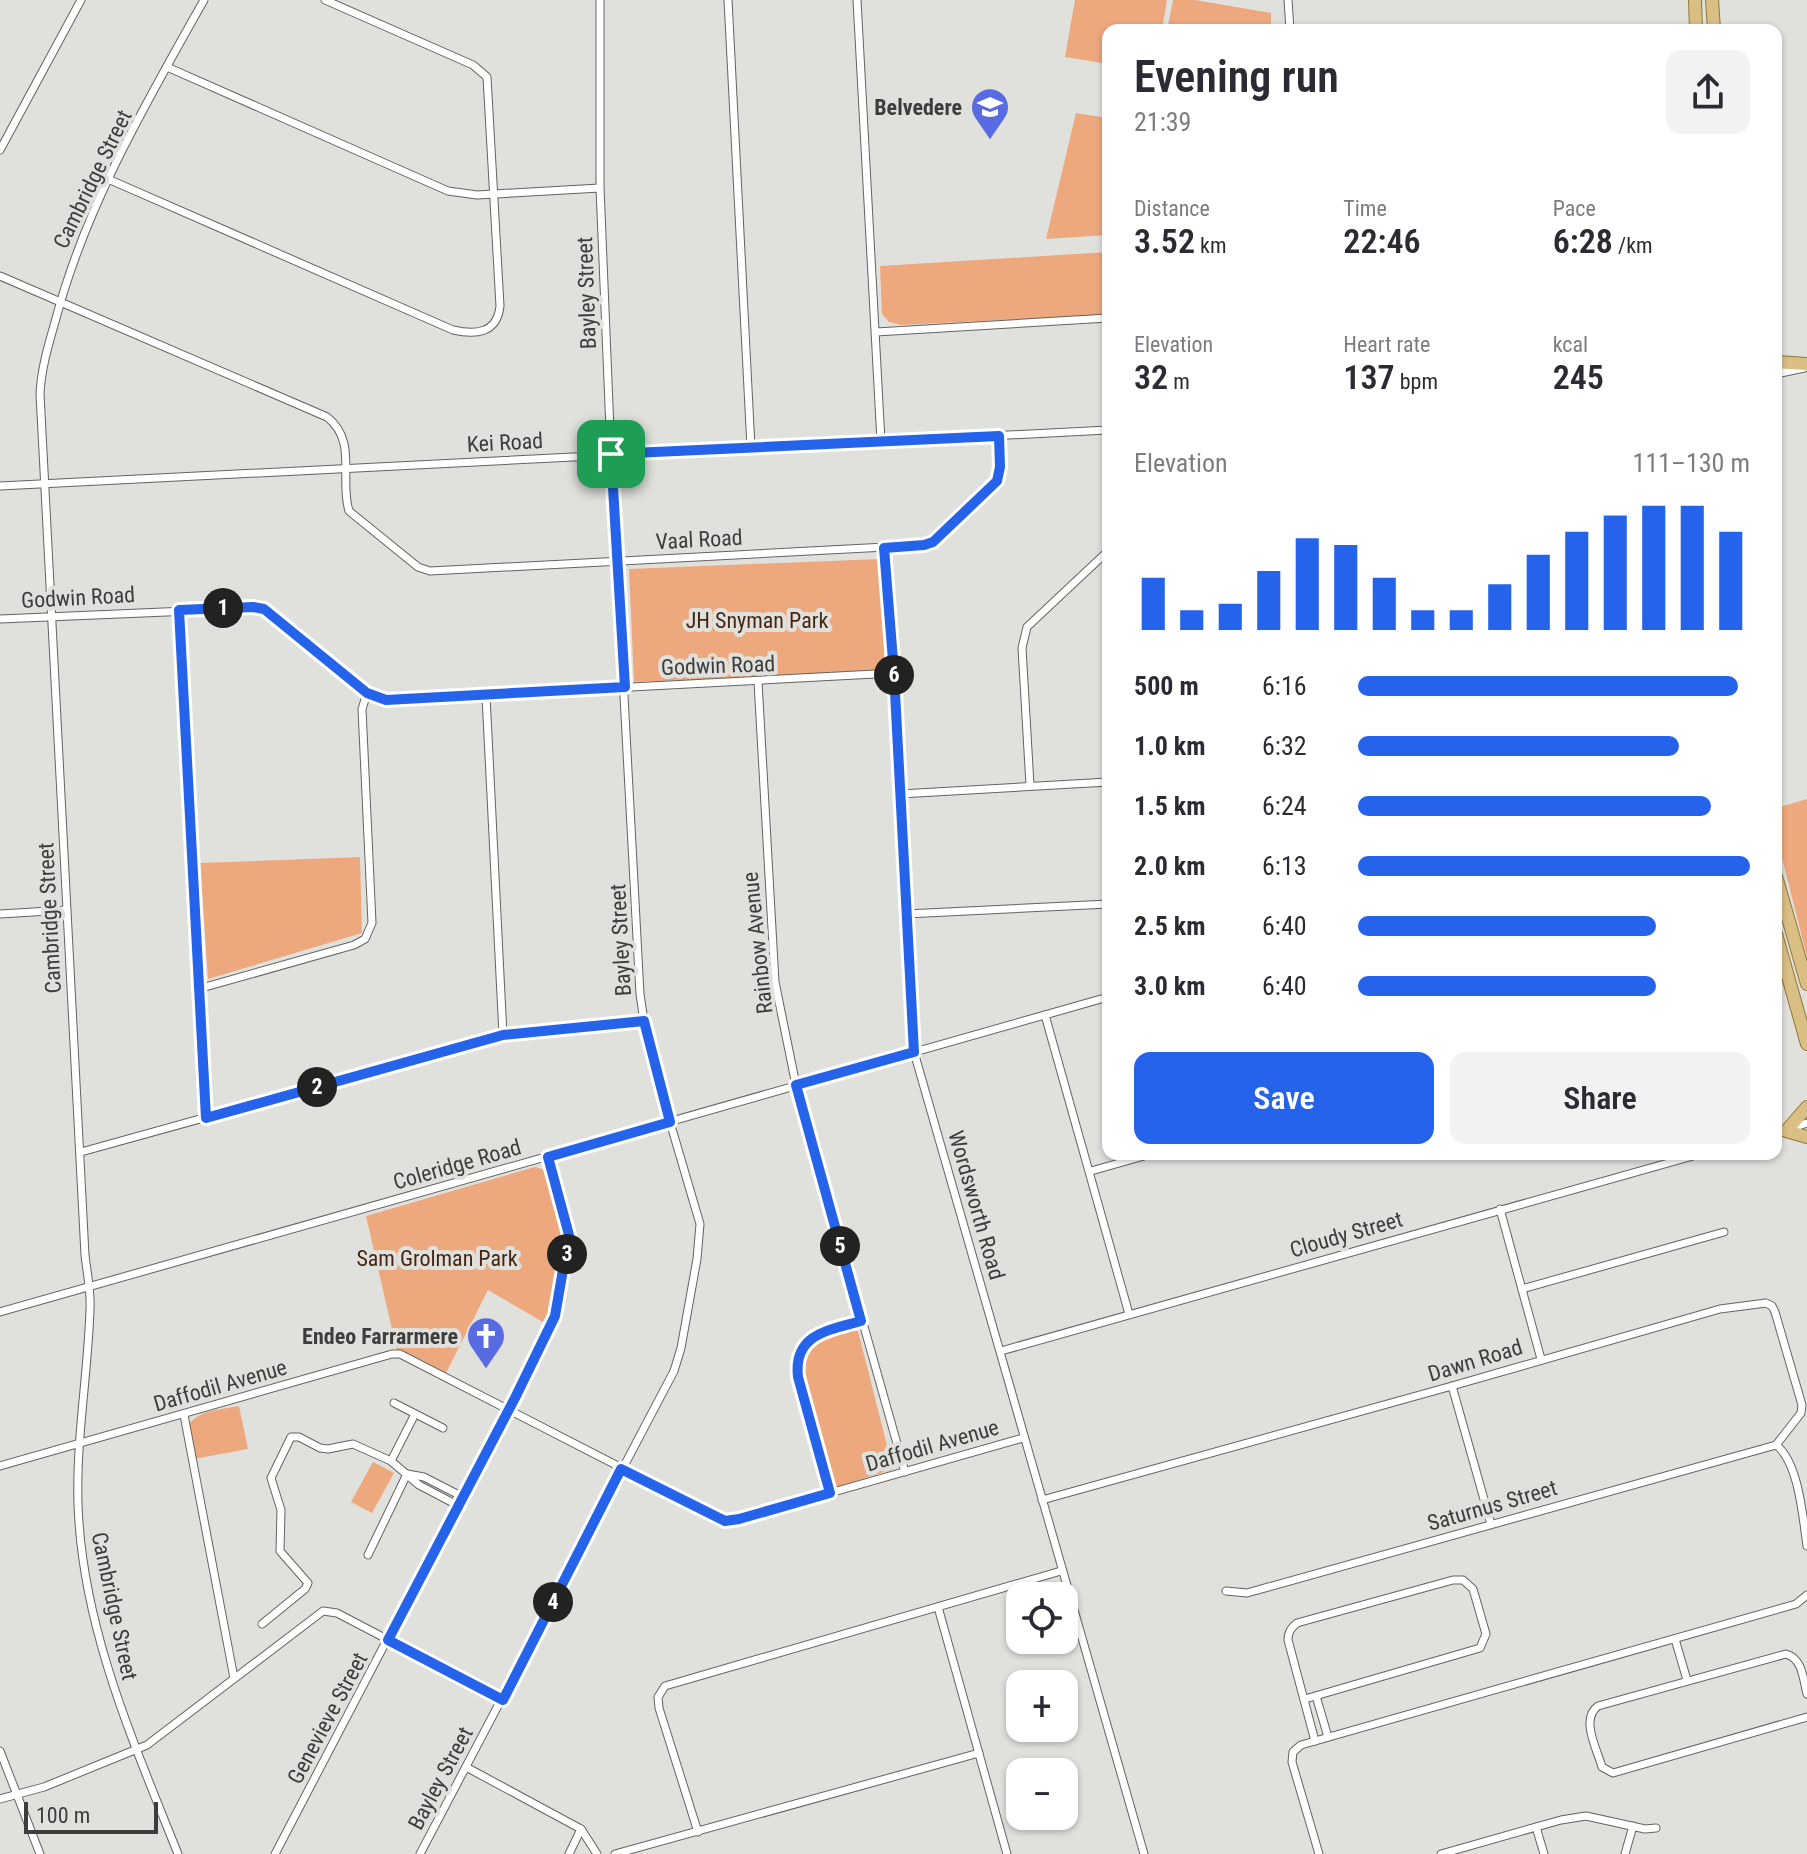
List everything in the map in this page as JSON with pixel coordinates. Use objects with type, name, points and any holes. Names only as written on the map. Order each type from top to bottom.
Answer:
[{"type":"main road","points":[[1695,0],[1696,24]]},
{"type":"main road","points":[[1712,0],[1714,24]]},
{"type":"main road","points":[[1782,363],[1807,365]]},
{"type":"main road","points":[[1782,897],[1807,984]]},
{"type":"main road","points":[[1782,955],[1807,1044]]},
{"type":"main road","points":[[1783,1131],[1807,1107]]},
{"type":"main road","points":[[1783,1131],[1807,1137]]},
{"type":"street","points":[[0,150],[81,0]]},
{"type":"street","name":"Cambridge Street","points":[[178,1854],[112,1687],[83,1560],[78,1506],[79,1444],[91,1309],[66,910],[41,387],[60,301],[81,236],[108,179],[204,0]]},
{"type":"street","points":[[108,179],[453,330],[478,333],[491,327],[500,306],[487,77],[473,65],[325,0]]},
{"type":"street","name":"Bayley Street","points":[[420,1854],[678,1360],[701,1234],[644,1021],[640,994],[600,188],[600,0]]},
{"type":"street","points":[[728,0],[751,447]]},
{"type":"street","points":[[857,0],[881,441]]},
{"type":"street","points":[[1288,0],[1290,24]]},
{"type":"street","points":[[167,67],[448,191],[494,194],[600,188]]},
{"type":"street","name":"Vaal Road","points":[[0,276],[327,417],[344,438],[349,511],[422,569],[434,571],[924,545],[933,542],[993,485],[1000,467],[999,436]]},
{"type":"street","points":[[876,332],[1102,318]]},
{"type":"street","points":[[1782,371],[1807,365]]},
{"type":"street","name":"Kei Road","points":[[0,486],[1102,430]]},
{"type":"street","name":"Wordsworth Road","points":[[884,548],[894,673],[914,1052],[1144,1854]]},
{"type":"street","points":[[1030,785],[1022,648],[1024,633],[1102,557]]},
{"type":"street","name":"Godwin Road","points":[[0,619],[253,607],[264,609],[367,693],[386,700],[894,673]]},
{"type":"street","points":[[179,610],[206,1118]]},
{"type":"street","name":"Rainbow Avenue","points":[[758,682],[773,966],[796,1085],[905,1472]]},
{"type":"street","points":[[198,989],[354,945],[368,935],[372,923],[362,709],[367,693]]},
{"type":"street","points":[[486,696],[503,1035]]},
{"type":"street","points":[[900,794],[1102,782]]},
{"type":"street","points":[[906,914],[1102,904]]},
{"type":"street","points":[[0,914],[66,910]]},
{"type":"street","name":"Coleridge Road","points":[[0,1312],[1102,999]]},
{"type":"street","points":[[1045,1015],[1129,1314]]},
{"type":"street","points":[[81,1152],[503,1035],[644,1021]]},
{"type":"street","points":[[1783,1131],[1807,1123]]},
{"type":"street","name":"Genevieve Street","points":[[275,1854],[509,1410],[555,1316],[569,1235],[548,1157]]},
{"type":"street","points":[[1091,1171],[1130,1160]]},
{"type":"street","name":"Cloudy Street","points":[[1001,1351],[1678,1160]]},
{"type":"street","points":[[1500,1209],[1541,1359]]},
{"type":"street","points":[[1522,1289],[1724,1232]]},
{"type":"street","name":"Dawn Road","points":[[1042,1500],[1720,1309],[1769,1303],[1775,1312],[1802,1405],[1801,1413],[1776,1445]]},
{"type":"street","points":[[830,1493],[798,1377],[798,1360],[814,1336],[861,1321]]},
{"type":"street","name":"Daffodil Avenue","points":[[0,1466],[392,1354],[400,1354],[725,1521],[1023,1438]]},
{"type":"street","points":[[1452,1386],[1491,1524]]},
{"type":"street","points":[[394,1403],[443,1428]]},
{"type":"street","points":[[391,1461],[415,1414]]},
{"type":"street","points":[[184,1415],[234,1678]]},
{"type":"street","points":[[262,1624],[305,1589],[308,1583],[279,1548],[281,1510],[271,1478],[288,1441],[296,1436],[320,1448],[353,1444],[391,1461],[419,1485],[459,1506]]},
{"type":"street","points":[[1776,1445],[1788,1457],[1802,1509],[1807,1546]]},
{"type":"street","name":"Saturnus Street","points":[[1226,1591],[1247,1593],[1776,1445]]},
{"type":"street","points":[[407,1474],[424,1477],[463,1497]]},
{"type":"street","points":[[368,1555],[407,1474]]},
{"type":"street","points":[[698,1832],[659,1708],[658,1697],[665,1686],[1061,1571]]},
{"type":"street","points":[[1305,1699],[1480,1648],[1486,1634],[1471,1586],[1463,1580],[1453,1580],[1297,1623],[1288,1640],[1315,1741]]},
{"type":"street","points":[[1319,1854],[1292,1762],[1296,1748],[1796,1604],[1807,1595]]},
{"type":"street","points":[[938,1607],[1007,1854]]},
{"type":"street","points":[[0,1799],[36,1790],[137,1750],[320,1613],[332,1611],[503,1700]]},
{"type":"street","points":[[1675,1639],[1687,1680]]},
{"type":"street","points":[[1807,1694],[1800,1666],[1794,1657],[1786,1654],[1598,1706],[1588,1719],[1603,1769],[1613,1773],[1807,1717]]},
{"type":"street","points":[[1316,1696],[1328,1737]]},
{"type":"street","points":[[0,1751],[40,1854]]},
{"type":"street","points":[[615,1854],[979,1753]]},
{"type":"street","points":[[466,1767],[581,1829],[597,1854]]},
{"type":"street","points":[[1441,1854],[1586,1816],[1645,1829],[1656,1828]]},
{"type":"street","points":[[1625,1854],[1633,1826]]},
{"type":"street","points":[[1536,1827],[1544,1854]]},
{"type":"street","points":[[569,1854],[581,1829]]},
{"type":"green space","points":[[1075,0],[1167,0],[1163,24],[1102,24],[1102,63],[1065,57]]},
{"type":"green space","points":[[1173,0],[1195,0],[1271,13],[1271,24],[1168,24]]},
{"type":"green space","points":[[1076,113],[1102,117],[1102,235],[1046,239]]},
{"type":"green space","points":[[1102,252],[1102,315],[901,325],[889,322],[882,314],[880,266]]},
{"type":"green space","name":"JH Snyman Park","points":[[880,559],[885,672],[634,682],[629,569]]},
{"type":"green space","points":[[1807,799],[1807,957],[1782,858],[1782,806]]},
{"type":"green space","points":[[360,857],[362,933],[208,979],[200,863]]},
{"type":"green space","name":"Sam Grolman Park","points":[[535,1167],[546,1170],[564,1241],[548,1325],[488,1290],[446,1373],[414,1356],[397,1351],[366,1216]]},
{"type":"green space","points":[[857,1327],[893,1469],[831,1489],[800,1378],[804,1353],[830,1335]]},
{"type":"green space","points":[[239,1406],[248,1449],[194,1459],[187,1427],[192,1421],[210,1411]]},
{"type":"green space","points":[[373,1462],[394,1473],[372,1513],[351,1502]]},
{"type":"place","name":"Belvedere","points":[[990,141]]},
{"type":"place","name":"Endeo Farrarmere","points":[[486,1370]]},
{"type":"route","points":[[999,436],[1000,467],[997,481],[933,542],[884,548],[894,673],[914,1052],[796,1085],[861,1321],[814,1336],[798,1360],[798,1377],[830,1493],[725,1521],[621,1469],[503,1700],[388,1640],[555,1316],[569,1235],[548,1157],[670,1122],[644,1021],[503,1035],[206,1118],[179,610],[264,609],[367,693],[386,700],[625,687],[611,454],[999,436]]}]
